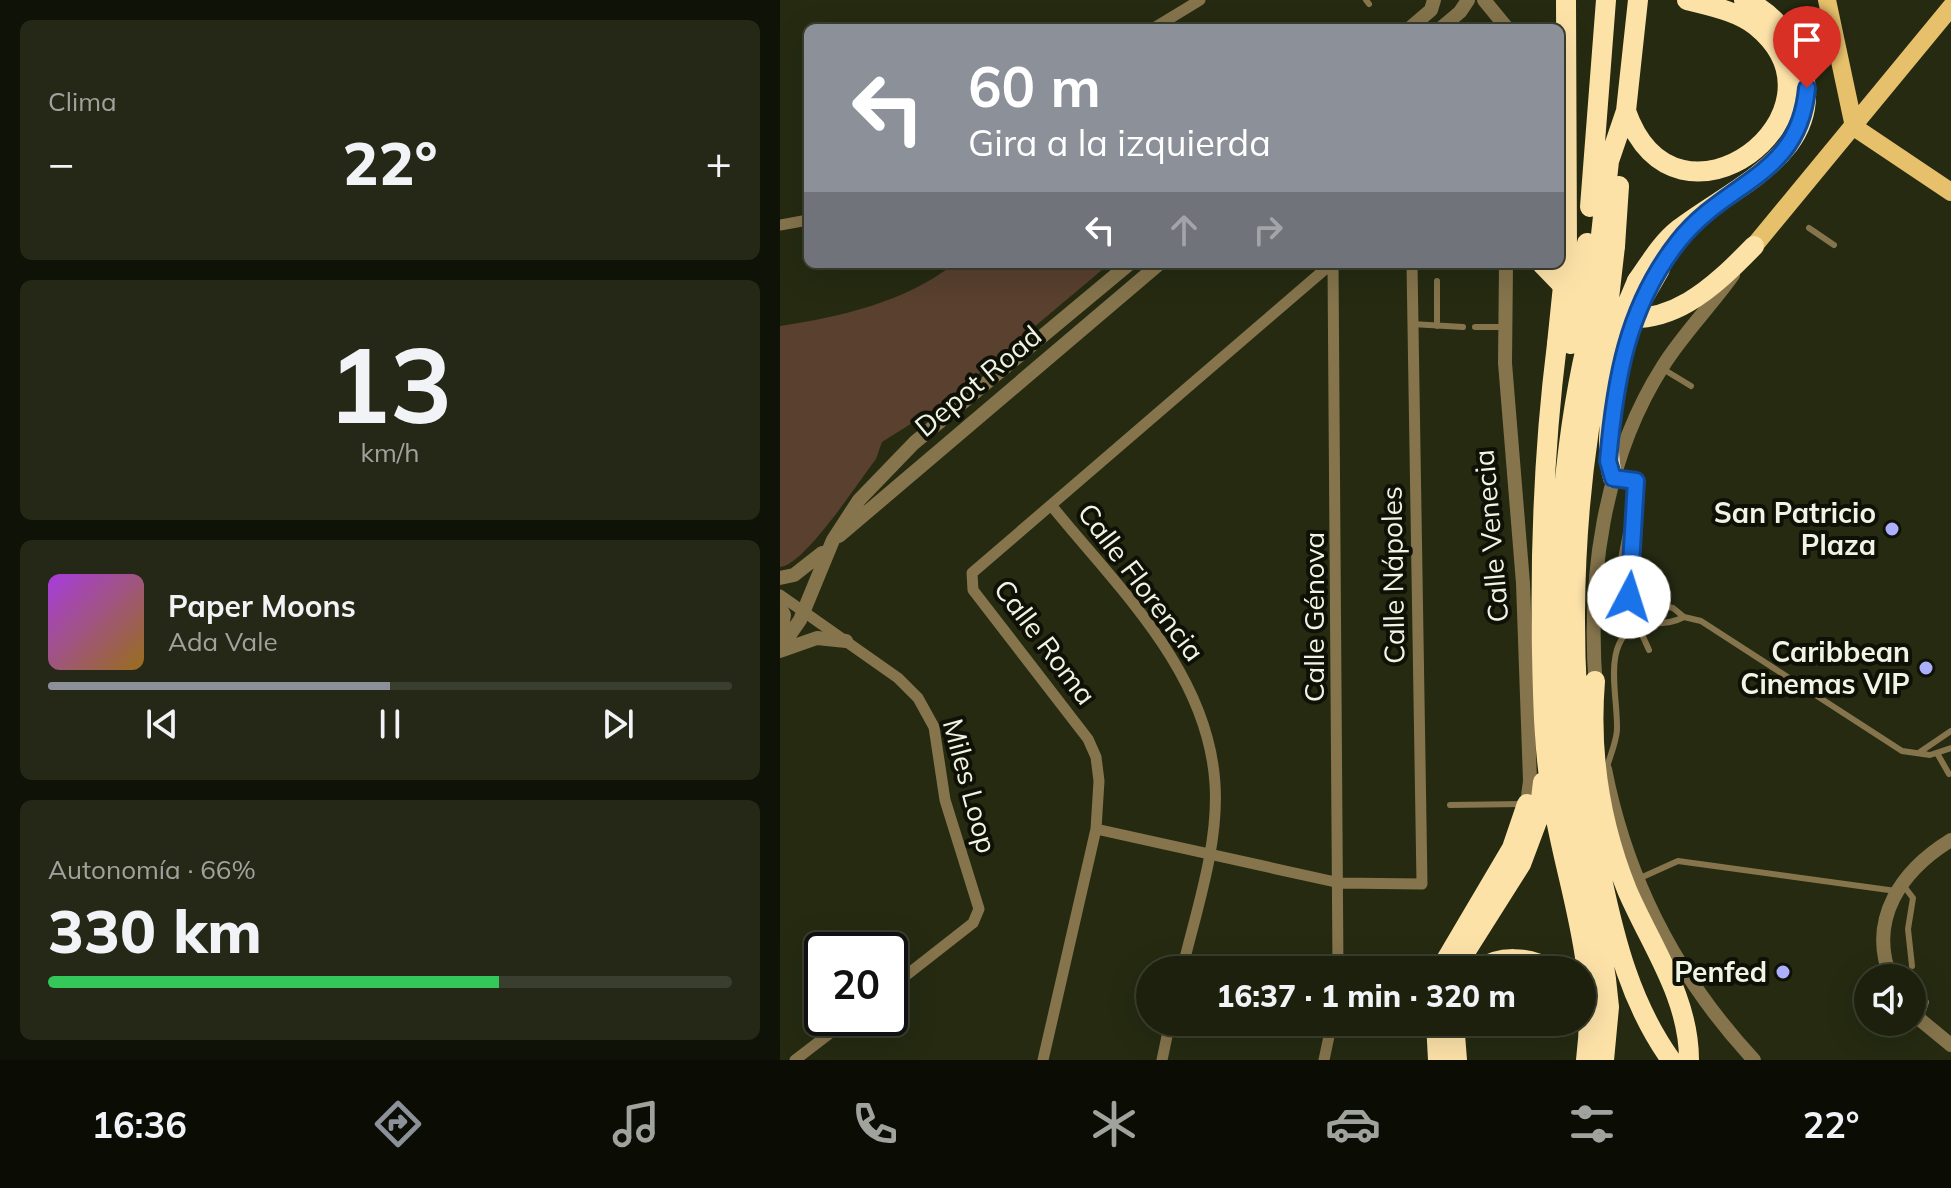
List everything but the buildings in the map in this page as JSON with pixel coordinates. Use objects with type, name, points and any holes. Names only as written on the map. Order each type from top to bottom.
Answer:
[{"type":"highway","points":[[1556,24],[1565,0]]},
{"type":"highway","points":[[1565,0],[1592,245]]},
{"type":"highway","points":[[1606,0],[1592,245],[1579,347],[1586,453],[1577,552],[1580,758],[1609,913],[1628,980],[1651,1030],[1671,1060]]},
{"type":"highway","points":[[1592,1059],[1608,1030],[1606,979],[1569,795],[1562,707],[1560,549],[1592,245],[1626,111],[1638,0]]},
{"type":"highway","points":[[1626,111],[1633,130],[1645,146],[1671,163],[1700,171],[1740,162],[1771,136],[1785,98],[1780,58],[1769,40],[1738,15],[1687,0]]},
{"type":"highway","points":[[1592,1059],[1588,958],[1552,799],[1547,759],[1541,632],[1542,503],[1553,375],[1579,347],[1614,336],[1668,239],[1778,160],[1798,133],[1805,111],[1807,88],[1791,40],[1773,19],[1744,0]]},
{"type":"highway","points":[[1545,268],[1558,284],[1589,306],[1614,316],[1637,318],[1682,307],[1724,277],[1754,246]]},
{"type":"highway","points":[[1613,478],[1609,449],[1627,336],[1639,292]]},
{"type":"highway","points":[[1595,681],[1591,745],[1606,828],[1627,890],[1686,1019],[1689,1060]]},
{"type":"highway","points":[[1463,956],[1521,864],[1539,816],[1547,759]]},
{"type":"highway","points":[[1448,956],[1512,848],[1527,804]]},
{"type":"highway","points":[[1428,1036],[1437,1058]]},
{"type":"highway","points":[[1436,1036],[1437,1058]]},
{"type":"highway","points":[[1455,1036],[1457,1060]]},
{"type":"highway","points":[[1585,1036],[1592,1059]]},
{"type":"main road","points":[[1827,0],[1854,127],[1951,192]]},
{"type":"main road","points":[[1754,246],[1951,7]]},
{"type":"street","points":[[1161,24],[1200,0]]},
{"type":"street","points":[[1415,24],[1431,10],[1434,0]]},
{"type":"street","points":[[1446,24],[1468,0]]},
{"type":"street","points":[[1484,0],[1504,24]]},
{"type":"street","points":[[780,225],[804,221]]},
{"type":"street","points":[[1754,246],[1662,368],[1633,419],[1613,478],[1596,584],[1595,681],[1606,771],[1624,849],[1636,880],[1682,970],[1727,1031],[1754,1060]]},
{"type":"street","name":"Depot Road","points":[[780,650],[803,611],[833,540],[859,500],[914,443],[1124,268]]},
{"type":"street","name":"Depot Road","points":[[833,540],[1154,268]]},
{"type":"street","name":"Calle Roma","points":[[1043,1060],[1096,829],[1099,781],[1096,757],[1088,739],[973,590],[972,573],[1327,268]]},
{"type":"street","name":"Calle Génova","points":[[1332,268],[1338,956]]},
{"type":"street","name":"Calle Nápoles","points":[[1340,883],[1422,884],[1412,268]]},
{"type":"street","name":"Calle Venecia","points":[[1506,268],[1508,436],[1523,583],[1530,781],[1527,804]]},
{"type":"street","name":"Calle Florencia","points":[[1051,505],[1166,648],[1186,680],[1201,714],[1215,785],[1209,854],[1185,956]]},
{"type":"street","points":[[780,578],[794,575],[815,562],[833,540]]},
{"type":"street","name":"Miles Loop","points":[[780,595],[908,688],[918,698],[934,727],[945,800],[979,909],[973,923],[908,974]]},
{"type":"street","points":[[780,607],[784,615],[780,641]]},
{"type":"street","points":[[780,650],[817,638],[846,641]]},
{"type":"street","points":[[1096,829],[1340,883]]},
{"type":"street","points":[[1885,964],[1886,923],[1898,887],[1918,862],[1951,840]]},
{"type":"street","points":[[1926,1026],[1951,1045]]},
{"type":"street","points":[[795,1060],[826,1036]]},
{"type":"street","points":[[1162,1060],[1167,1036]]},
{"type":"street","points":[[1324,1060],[1329,1036]]},
{"type":"lane","points":[[1809,228],[1834,245]]},
{"type":"lane","points":[[1437,281],[1437,326]]},
{"type":"lane","points":[[1089,296],[1102,311]]},
{"type":"lane","points":[[1412,324],[1463,327]]},
{"type":"lane","points":[[1475,327],[1505,327]]},
{"type":"lane","points":[[1662,368],[1691,386]]},
{"type":"lane","points":[[1613,478],[1636,481],[1615,605],[1618,615],[1670,624],[1684,617]]},
{"type":"lane","points":[[1633,500],[1636,516],[1629,597],[1638,603],[1673,608],[1684,617],[1701,621],[1902,751],[1937,754],[1951,748]]},
{"type":"lane","points":[[1606,771],[1617,734],[1615,651],[1626,630],[1641,621]]},
{"type":"lane","points":[[1626,630],[1640,630],[1649,650]]},
{"type":"lane","points":[[1936,745],[1951,731]]},
{"type":"lane","points":[[1913,754],[1951,738]]},
{"type":"lane","points":[[1936,745],[1937,754],[1949,774]]},
{"type":"lane","points":[[1450,805],[1527,804]]},
{"type":"lane","points":[[1636,880],[1678,861],[1898,887],[1913,898],[1908,929],[1912,964]]},
{"type":"shaded area","points":[[948,268],[1104,268],[944,403],[882,442],[876,459],[831,521],[803,553],[780,567],[780,326],[871,306]]},
{"type":"place","name":"San Patricio Plaza","points":[[1892,529]]},
{"type":"place","name":"Caribbean Cinemas VIP","points":[[1926,668]]},
{"type":"place","name":"Penfed","points":[[1783,972]]},
{"type":"route","points":[[1629,597],[1636,481],[1613,478],[1608,461],[1620,364],[1627,336],[1651,281],[1679,241],[1717,202],[1778,160],[1788,149],[1798,133],[1805,111],[1807,88]]}]
